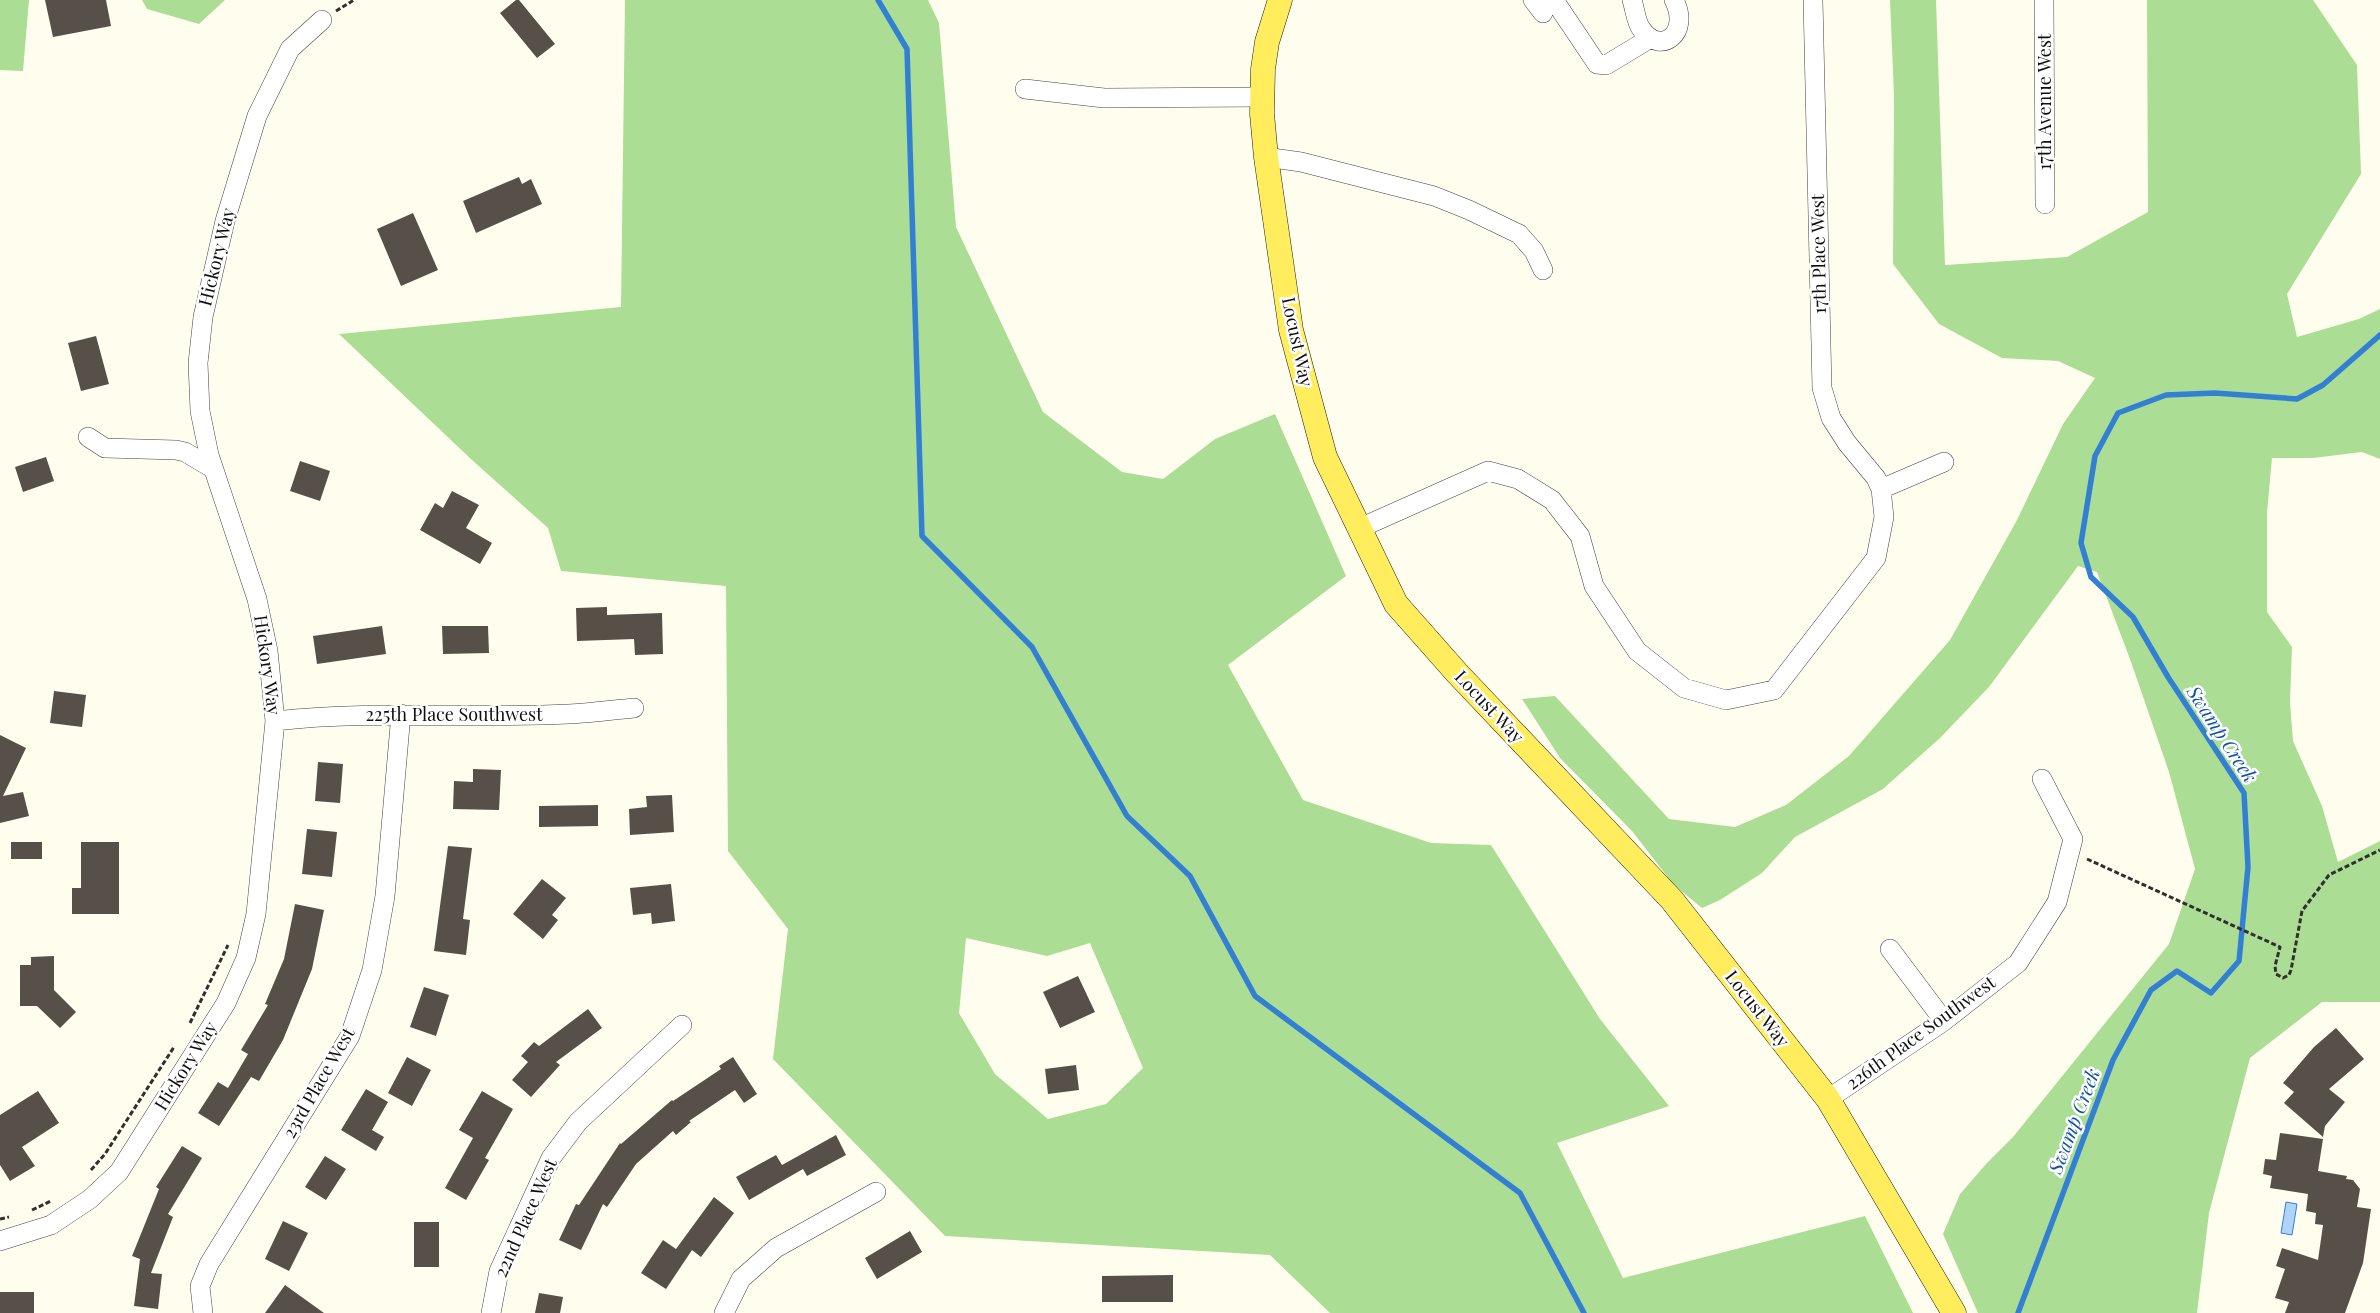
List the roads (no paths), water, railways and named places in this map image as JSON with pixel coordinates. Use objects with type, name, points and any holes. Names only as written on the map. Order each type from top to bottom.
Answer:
[{"type":"main road","name":"Locust Way","points":[[1280,0],[1267,42],[1262,97],[1266,157],[1291,330],[1324,457],[1396,604],[1463,680],[1672,900],[1828,1099],[1954,1313]]},
{"type":"street","points":[[1632,0],[1640,29],[1649,38],[1660,41],[1670,38],[1677,31],[1680,18],[1674,0]]},
{"type":"street","name":"17th Place West","points":[[1813,0],[1822,388],[1830,418],[1847,443],[1869,467],[1881,489]]},
{"type":"street","name":"17th Avenue West","points":[[2044,0],[2045,204]]},
{"type":"street","points":[[1543,4],[1597,64],[1606,65],[1649,38]]},
{"type":"street","name":"Hickory Way","points":[[0,1242],[51,1225],[90,1199],[119,1172],[226,1002],[246,958],[256,914],[275,721],[268,651],[257,599],[212,468],[200,411],[198,363],[203,317],[225,221],[257,116],[290,49],[322,20]]},
{"type":"street","points":[[1025,89],[1104,98],[1262,97]]},
{"type":"street","points":[[1266,157],[1310,164],[1434,196],[1460,206],[1519,234],[1534,251],[1542,270]]},
{"type":"street","points":[[88,437],[105,448],[167,449],[184,452],[212,468]]},
{"type":"street","points":[[1360,528],[1488,472],[1518,479],[1552,500],[1580,536],[1594,586],[1637,651],[1684,688],[1726,700],[1774,690],[1876,558],[1884,517],[1881,489],[1944,462]]},
{"type":"street","name":"225th Place Southwest","points":[[275,721],[312,717],[401,714],[568,714],[634,708]]},
{"type":"street","name":"23rd Place West","points":[[203,1313],[200,1286],[209,1264],[350,1036],[372,970],[385,896],[401,714]]},
{"type":"street","name":"226th Place Southwest","points":[[1828,1099],[1944,1021],[2018,963],[2057,902],[2073,839],[2042,779]]},
{"type":"street","points":[[1890,949],[1944,1021]]},
{"type":"street","name":"22nd Place West","points":[[491,1313],[499,1271],[551,1158],[578,1122],[682,1025]]},
{"type":"street","points":[[724,1313],[742,1279],[776,1248],[876,1192]]},
{"type":"water","points":[[2286,1202],[2297,1204],[2292,1235],[2281,1233]]},
{"type":"waterway","points":[[878,0],[907,49],[922,536],[1032,647],[1127,816],[1190,876],[1255,996],[1520,1193],[1584,1313]]},
{"type":"waterway","name":"Swamp Creek","points":[[2018,1313],[2113,1060],[2151,990],[2177,971],[2211,993],[2239,961],[2248,867],[2244,793],[2168,677],[2133,617],[2091,577],[2081,543],[2095,456],[2118,413],[2166,395],[2215,393],[2297,399],[2323,385],[2380,335]]}]
